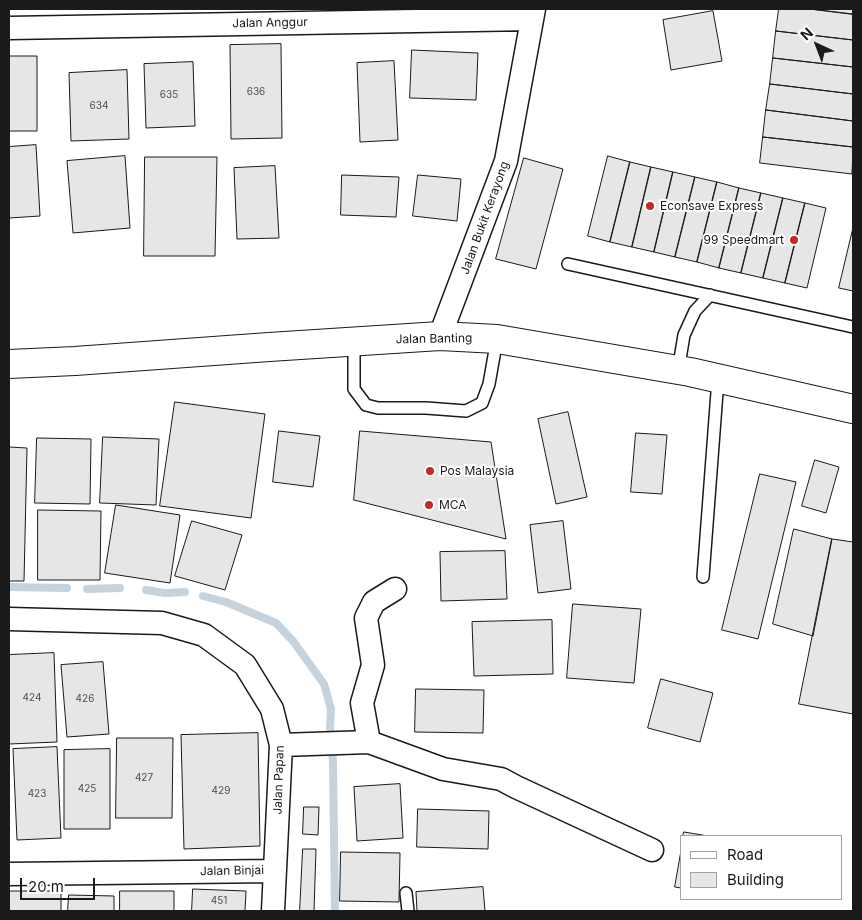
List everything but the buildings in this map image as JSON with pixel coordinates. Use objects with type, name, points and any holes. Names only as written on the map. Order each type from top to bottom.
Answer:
[{"type":"main road","name":"Jalan Banting","points":[[9,364],[440,336],[497,340],[690,372],[853,409]]},
{"type":"street","name":"Jalan Anggur","points":[[9,28],[533,14]]},
{"type":"street","name":"Jalan Bukit Kerayong","points":[[440,336],[506,162],[533,14]]},
{"type":"street","points":[[359,742],[362,703],[373,665],[366,618],[374,602],[395,590]]},
{"type":"street","name":"Jalan Papan","points":[[9,619],[162,623],[204,635],[245,665],[272,709],[282,745],[273,911]]},
{"type":"street","points":[[282,745],[359,742],[443,769],[501,779],[652,850]]},
{"type":"street","name":"Jalan Binjai","points":[[9,874],[274,871]]},
{"type":"lane","points":[[568,264],[853,327]]},
{"type":"lane","points":[[678,371],[684,335],[695,311],[710,295]]},
{"type":"lane","points":[[354,342],[354,389],[366,405],[378,408],[426,408],[466,411],[482,402],[490,384],[497,340]]},
{"type":"lane","points":[[703,576],[718,378]]},
{"type":"lane","points":[[406,893],[408,911]]},
{"type":"waterway","points":[[9,587],[67,588]]},
{"type":"waterway","points":[[87,589],[120,588]]},
{"type":"waterway","points":[[146,590],[165,593],[185,592]]},
{"type":"waterway","points":[[203,596],[226,602],[276,623],[293,641],[324,684],[331,709],[335,911]]},
{"type":"place","name":"Econsave Express","points":[[650,206]]},
{"type":"place","name":"99 Speedmart","points":[[794,240]]},
{"type":"place","name":"Pos Malaysia","points":[[430,471]]},
{"type":"place","name":"MCA","points":[[429,505]]}]
